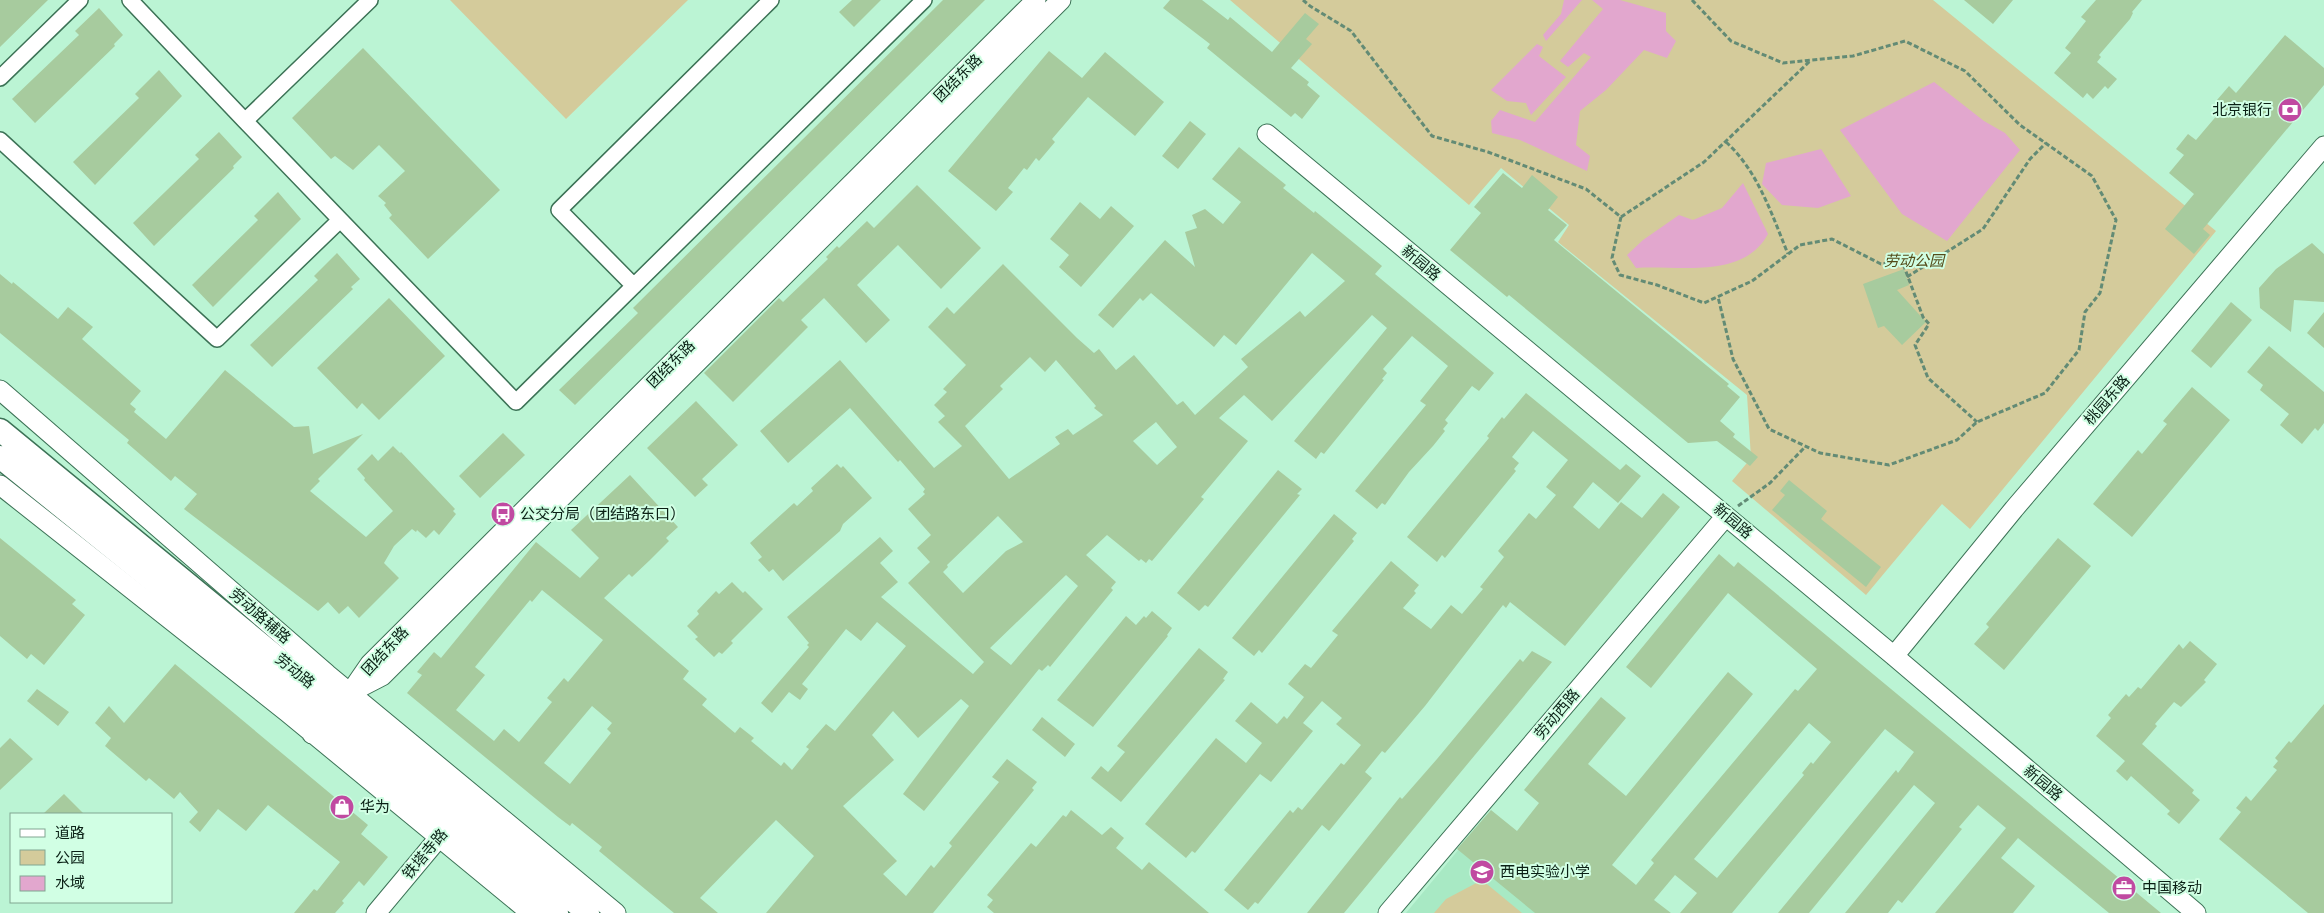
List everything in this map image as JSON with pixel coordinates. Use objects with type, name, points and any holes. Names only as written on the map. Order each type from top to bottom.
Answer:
[{"type":"main road","name":"劳动路","points":[[0,430],[331,713],[456,817],[588,913]]},
{"type":"main road","name":"劳动路","points":[[0,457],[331,713]]},
{"type":"main road","name":"劳动路","points":[[456,817],[557,913]]},
{"type":"street","points":[[0,78],[80,0]]},
{"type":"street","points":[[130,0],[516,402],[924,0]]},
{"type":"street","points":[[245,121],[370,0]]},
{"type":"street","points":[[634,286],[559,210],[771,0]]},
{"type":"street","name":"团结东路","points":[[331,713],[370,664],[1036,0]]},
{"type":"street","points":[[331,713],[382,676],[1061,0]]},
{"type":"street","name":"新园路","points":[[1267,134],[1894,656],[2196,913]]},
{"type":"street","points":[[0,140],[217,339],[340,220]]},
{"type":"street","name":"桃园东路","points":[[1894,656],[2014,509],[2324,146]]},
{"type":"street","name":"劳动路辅路","points":[[0,390],[331,713],[456,817],[616,913]]},
{"type":"street","name":"劳动路辅路","points":[[0,485],[331,713]]},
{"type":"street","name":"劳动西路","points":[[1388,913],[1726,516]]},
{"type":"street","name":"劳动路辅路","points":[[456,817],[531,913]]},
{"type":"street","name":"铁塔寺路","points":[[376,913],[456,817]]},
{"type":"path","points":[[1303,0],[1352,31],[1432,136],[1488,152],[1586,189],[1621,217]]},
{"type":"path","points":[[1692,0],[1731,41],[1783,64],[1853,56],[1905,41],[1965,71],[2020,125],[2092,176],[2116,220],[2100,293],[2085,312],[2079,350],[2045,393],[1978,422],[1957,440],[1889,465],[1820,453],[1770,429],[1733,359],[1718,297]]},
{"type":"path","points":[[1810,60],[1704,162],[1621,217],[1612,258],[1620,275],[1658,285],[1704,303],[1752,281],[1800,245],[1832,239],[1881,264],[1902,261],[1923,317],[1930,324],[1915,345],[1928,378],[1978,422]]},
{"type":"path","points":[[1726,142],[1742,156],[1766,200],[1788,254]]},
{"type":"path","points":[[1907,278],[1983,229],[2030,159],[2046,143]]},
{"type":"path","points":[[1726,516],[1770,483],[1805,447]]},
{"type":"shaded area","name":"西电实验小学","points":[[1474,831],[1574,913],[1406,913]]},
{"type":"green space","points":[[450,0],[688,0],[566,119]]},
{"type":"green space","name":"劳动公园","points":[[1230,0],[1933,0],[2216,231],[1970,529],[1942,504],[1866,595],[1732,481],[1751,458],[1747,395],[1558,242],[1569,225],[1501,168],[1469,205]]},
{"type":"green space","points":[[1482,880],[1522,913],[1434,913],[1446,899]]},
{"type":"water","points":[[1564,0],[1582,0],[1546,41],[1543,35],[1561,14]]},
{"type":"water","points":[[1592,0],[1620,0],[1666,13],[1666,31],[1676,41],[1667,58],[1644,50],[1606,90],[1580,111],[1576,145],[1590,156],[1587,171],[1520,140],[1492,133],[1491,121],[1500,110],[1535,122],[1591,57],[1584,53],[1568,67],[1560,61],[1603,9]]},
{"type":"water","points":[[1537,44],[1543,47],[1539,56],[1566,77],[1531,115],[1526,103],[1507,101],[1491,90]]},
{"type":"water","points":[[1934,82],[1984,121],[2005,133],[2020,150],[1947,241],[1902,214],[1840,130]]},
{"type":"water","points":[[1821,149],[1851,196],[1818,208],[1782,205],[1762,184],[1766,163]]},
{"type":"water","points":[[1743,183],[1768,234],[1757,249],[1743,258],[1727,264],[1709,267],[1636,268],[1627,255],[1643,240],[1679,215],[1693,220],[1722,208]]},
{"type":"building","points":[[0,0],[48,0],[0,47]]},
{"type":"building","points":[[852,0],[881,0],[854,27],[839,12]]},
{"type":"building","points":[[943,0],[985,0],[575,405],[559,390],[638,313],[633,308]]},
{"type":"building","points":[[1170,0],[1202,0],[1228,20],[1230,17],[1272,52],[1305,13],[1319,24],[1306,39],[1312,44],[1291,68],[1309,82],[1307,85],[1320,96],[1302,119],[1295,113],[1291,117],[1207,48],[1210,44],[1163,8]]},
{"type":"building","points":[[1964,0],[2013,0],[1993,24]]},
{"type":"building","points":[[2096,0],[2142,0],[2132,12],[2130,19],[2099,55],[2101,57],[2097,62],[2117,79],[2108,89],[2105,86],[2093,99],[2087,93],[2083,98],[2054,73],[2071,53],[2065,48],[2086,21],[2081,17]]},
{"type":"building","points":[[99,8],[123,35],[114,44],[115,46],[35,123],[12,99],[79,35],[75,31]]},
{"type":"building","points":[[2285,35],[2324,68],[2324,85],[2203,229],[2210,235],[2194,254],[2165,229],[2194,194],[2169,173],[2184,155],[2176,149],[2188,134],[2196,140],[2224,107],[2217,100],[2229,86],[2236,93]]},
{"type":"building","points":[[363,48],[500,190],[428,259],[389,218],[392,215],[384,205],[386,203],[378,196],[405,171],[379,145],[353,170],[335,156],[331,159],[292,118]]},
{"type":"building","points":[[1049,51],[1082,78],[1105,52],[1164,102],[1135,136],[1088,97],[1052,139],[1055,142],[1039,161],[1036,158],[1027,170],[1024,168],[1008,188],[1013,192],[996,211],[948,171]]},
{"type":"building","points":[[159,70],[182,96],[95,185],[73,162],[139,98],[135,94]]},
{"type":"building","points":[[1190,121],[1206,134],[1178,169],[1162,156]]},
{"type":"building","points":[[219,132],[242,157],[233,166],[234,168],[154,246],[133,223],[199,159],[195,155]]},
{"type":"building","points":[[1239,147],[1286,185],[1283,188],[1314,213],[1315,211],[1382,266],[1375,274],[1494,373],[1479,391],[1472,386],[1445,420],[1448,423],[1443,429],[1445,431],[1409,472],[1385,505],[1382,503],[1377,509],[1355,491],[1426,405],[1420,401],[1448,366],[1412,336],[1383,369],[1387,373],[1382,379],[1384,380],[1324,454],[1321,452],[1316,459],[1294,441],[1387,328],[1372,315],[1272,421],[1244,395],[1219,418],[1248,441],[1201,497],[1204,499],[1152,561],[1149,559],[1146,563],[1141,559],[1139,561],[1107,535],[1086,555],[1116,582],[1111,588],[1113,590],[1050,667],[1048,665],[1042,671],[1039,669],[924,811],[903,794],[969,706],[961,699],[918,738],[893,711],[872,735],[894,760],[843,806],[897,861],[883,874],[906,896],[931,865],[934,868],[952,846],[949,843],[999,782],[992,777],[1007,759],[1037,782],[1032,788],[1034,790],[933,913],[766,913],[814,856],[776,820],[700,898],[718,913],[674,913],[599,851],[602,847],[572,823],[570,826],[558,817],[407,693],[422,675],[417,672],[434,652],[441,658],[536,542],[580,578],[599,558],[571,530],[630,475],[678,527],[666,538],[669,541],[650,560],[632,577],[629,574],[604,598],[689,671],[683,679],[707,699],[702,705],[735,733],[740,727],[754,738],[751,741],[781,766],[784,762],[792,770],[809,749],[806,747],[826,724],[835,731],[906,646],[877,622],[861,641],[846,629],[802,684],[808,689],[800,700],[789,692],[772,713],[761,703],[809,647],[807,645],[809,643],[787,617],[880,537],[893,551],[880,563],[898,582],[881,597],[973,674],[984,662],[908,583],[930,562],[917,548],[931,535],[908,509],[925,494],[923,492],[925,489],[900,460],[898,462],[850,408],[788,463],[760,431],[840,360],[934,468],[962,446],[938,422],[945,416],[934,405],[947,392],[943,389],[966,365],[928,327],[947,307],[954,314],[1003,264],[1094,353],[1099,349],[1116,370],[1134,355],[1177,405],[1183,401],[1195,415],[1248,367],[1241,359],[1300,311],[1305,317],[1345,281],[1312,253],[1236,345],[1224,335],[1214,347],[1151,293],[1143,301],[1140,298],[1113,328],[1098,315],[1165,240],[1195,267],[1185,232],[1197,228],[1192,215],[1205,209],[1223,224],[1241,202],[1212,179]],"holes":[[[1030,357],[1045,372],[1056,360],[1096,406],[1094,408],[1103,415],[1073,435],[1068,429],[1055,437],[1060,444],[1009,479],[965,426],[1003,389],[1000,386]],[[1156,422],[1177,447],[1157,465],[1133,441]],[[998,516],[1023,542],[1006,551],[963,593],[943,572],[948,567],[947,565]],[[1066,575],[1078,586],[1011,665],[990,648]],[[542,590],[603,640],[568,682],[564,678],[547,698],[552,702],[519,742],[504,729],[494,741],[456,710],[485,675],[475,667],[530,600],[532,602]],[[592,706],[612,723],[607,729],[611,733],[570,784],[544,763]]]},
{"type":"building","points":[[1503,173],[1522,188],[1532,175],[1558,197],[1548,210],[1567,225],[1554,240],[1729,384],[1727,386],[1740,397],[1720,421],[1735,434],[1733,437],[1758,457],[1750,466],[1717,441],[1688,443],[1509,295],[1507,297],[1450,250],[1481,213],[1474,207]]},
{"type":"building","points":[[917,185],[981,248],[941,289],[898,245],[857,285],[890,320],[866,343],[824,298],[801,320],[808,327],[733,402],[704,373],[779,298],[783,302],[828,259],[826,257],[837,246],[839,248],[867,221],[874,228]]},
{"type":"building","points":[[278,192],[301,219],[213,307],[192,285],[258,220],[254,216]]},
{"type":"building","points":[[1080,202],[1100,219],[1111,206],[1134,226],[1081,287],[1059,267],[1069,255],[1050,239]]},
{"type":"building","points":[[2312,243],[2324,254],[2324,302],[2294,300],[2291,332],[2260,308],[2259,288],[2276,269]]},
{"type":"building","points":[[337,253],[360,279],[351,287],[353,289],[272,367],[250,345],[318,280],[314,276]]},
{"type":"building","points":[[1904,269],[1909,285],[1897,290],[1926,322],[1902,345],[1884,326],[1878,328],[1863,284]]},
{"type":"building","points":[[0,274],[12,284],[13,282],[58,319],[68,307],[93,327],[82,339],[141,391],[130,404],[136,409],[134,412],[166,439],[225,370],[294,427],[309,426],[313,454],[363,434],[318,479],[320,481],[310,491],[366,537],[393,511],[364,480],[365,478],[357,469],[372,454],[378,461],[393,446],[455,509],[453,511],[456,514],[439,535],[434,530],[426,538],[417,530],[416,532],[412,529],[394,546],[384,563],[399,578],[359,618],[348,606],[339,614],[328,602],[318,611],[184,509],[197,494],[175,476],[171,481],[127,443],[129,440],[0,333]]},
{"type":"building","points":[[389,298],[445,356],[379,420],[362,403],[357,409],[317,368]]},
{"type":"building","points":[[2231,302],[2252,320],[2211,368],[2191,351]]},
{"type":"building","points":[[2324,312],[2324,348],[2307,333]]},
{"type":"building","points":[[2269,346],[2324,392],[2324,423],[2318,431],[2315,428],[2302,444],[2280,425],[2289,414],[2260,390],[2263,385],[2247,372]]},
{"type":"building","points":[[2192,387],[2230,420],[2132,537],[2093,504],[2138,450],[2142,454],[2167,424],[2163,421]]},
{"type":"building","points":[[1526,393],[1620,470],[1626,464],[1641,476],[1618,503],[1593,482],[1573,507],[1599,529],[1621,502],[1642,518],[1663,493],[1680,507],[1565,646],[1510,602],[1506,608],[1503,605],[1425,706],[1385,753],[1382,751],[1365,772],[1372,778],[1329,831],[1322,825],[1258,904],[1255,902],[1248,910],[1224,890],[1290,810],[1293,813],[1298,807],[1302,810],[1341,763],[1344,765],[1361,745],[1336,724],[1342,718],[1322,701],[1303,723],[1313,731],[1271,782],[1260,774],[1195,853],[1192,851],[1186,858],[1145,824],[1216,738],[1246,763],[1262,743],[1235,721],[1251,702],[1277,724],[1284,716],[1287,719],[1304,697],[1288,684],[1305,664],[1311,668],[1338,635],[1332,631],[1391,561],[1419,585],[1414,591],[1416,593],[1403,608],[1431,629],[1451,605],[1462,614],[1483,589],[1480,587],[1504,557],[1498,551],[1529,513],[1536,519],[1556,495],[1546,487],[1568,460],[1533,431],[1512,457],[1519,463],[1514,469],[1516,471],[1445,558],[1442,555],[1437,562],[1407,537],[1489,438],[1487,436],[1502,417],[1504,419]]},
{"type":"building","points":[[696,401],[738,445],[702,479],[708,485],[695,497],[647,448]]},
{"type":"building","points":[[503,433],[525,455],[480,498],[459,476]]},
{"type":"building","points":[[837,464],[841,468],[843,466],[872,498],[843,524],[840,531],[783,581],[773,569],[769,572],[758,560],[762,557],[750,543],[794,503],[797,506],[813,491],[811,488]]},
{"type":"building","points":[[1278,470],[1302,489],[1297,494],[1300,495],[1208,607],[1205,605],[1199,611],[1177,593]]},
{"type":"building","points":[[1789,480],[1827,511],[1821,519],[1881,567],[1866,587],[1772,510],[1785,495],[1780,491]]},
{"type":"building","points":[[1334,514],[1357,533],[1352,539],[1354,541],[1262,653],[1259,650],[1254,656],[1232,638]]},
{"type":"building","points":[[0,538],[76,600],[72,604],[85,615],[44,665],[31,654],[27,659],[0,636]]},
{"type":"building","points":[[2058,538],[2091,566],[2004,670],[1974,644],[1989,627],[1986,624]]},
{"type":"building","points":[[1719,554],[1734,567],[1738,562],[2161,913],[2109,913],[2018,838],[2001,858],[2035,886],[2013,913],[1935,913],[2006,828],[1978,805],[1959,827],[1962,829],[1902,903],[1898,900],[1888,913],[1845,913],[1935,803],[1914,785],[1809,913],[1778,913],[1896,770],[1898,773],[1914,752],[1885,729],[1732,913],[1680,913],[1697,893],[1675,875],[1654,900],[1671,913],[1535,913],[1457,849],[1491,810],[1517,831],[1539,803],[1524,790],[1601,697],[1626,718],[1588,764],[1626,796],[1728,672],[1753,694],[1612,865],[1636,885],[1654,863],[1651,860],[1795,689],[1798,691],[1817,669],[1728,593],[1651,688],[1626,667]],"holes":[[[1809,723],[1831,742],[1813,764],[1811,762],[1802,773],[1804,775],[1717,878],[1694,859]]]},
{"type":"building","points":[[732,582],[743,593],[745,591],[763,609],[731,641],[733,643],[722,654],[719,652],[714,657],[695,639],[698,637],[687,626],[699,614],[697,611],[716,591],[719,594]]},
{"type":"building","points":[[1152,611],[1172,628],[1168,636],[1093,727],[1057,700],[1126,616],[1136,625],[1144,616],[1146,618]]},
{"type":"building","points":[[2190,641],[2217,664],[2204,680],[2206,682],[2181,707],[2174,702],[2155,724],[2157,726],[2142,744],[2194,790],[2192,793],[2200,800],[2179,824],[2167,814],[2170,811],[2131,776],[2127,781],[2116,771],[2125,761],[2096,736],[2111,718],[2108,715],[2126,694],[2129,697],[2138,687],[2141,689],[2179,644],[2183,649]]},
{"type":"building","points":[[1199,648],[1228,672],[1223,679],[1225,680],[1121,802],[1091,778],[1101,766],[1108,772],[1125,752],[1117,746]]},
{"type":"building","points":[[1532,651],[1552,662],[1344,913],[1307,913],[1400,797],[1402,799],[1437,759],[1520,659],[1523,662]]},
{"type":"building","points":[[175,664],[368,825],[361,834],[388,857],[364,886],[359,881],[342,901],[344,903],[335,913],[294,913],[314,889],[317,891],[340,862],[268,805],[246,831],[218,809],[200,832],[189,822],[198,812],[180,792],[174,799],[149,778],[146,781],[105,746],[111,738],[95,723],[109,706],[124,723]]},
{"type":"building","points":[[37,689],[69,712],[58,726],[27,701]]},
{"type":"building","points":[[2324,704],[2324,913],[2308,913],[2219,839],[2241,812],[2236,808],[2246,796],[2251,801],[2277,770],[2273,767],[2278,761],[2275,758],[2289,741],[2291,743]]},
{"type":"building","points":[[1042,717],[1075,744],[1065,757],[1032,730]]},
{"type":"building","points":[[10,738],[33,759],[0,790],[0,748]]},
{"type":"building","points":[[64,794],[83,813],[44,813]]},
{"type":"building","points":[[1071,810],[1102,835],[1111,827],[1124,838],[1116,848],[1142,870],[1149,862],[1209,913],[994,913],[987,907],[993,900],[987,895],[1031,843],[1036,847],[1063,815],[1066,817]]},
{"type":"place","name":"北京银行","points":[[2290,110]]},
{"type":"place","name":"公交分局（团结路东口）","points":[[503,514]]},
{"type":"place","name":"华为","points":[[342,807]]},
{"type":"place","name":"西电实验小学","points":[[1482,872]]},
{"type":"place","name":"中国移动","points":[[2124,888]]}]
